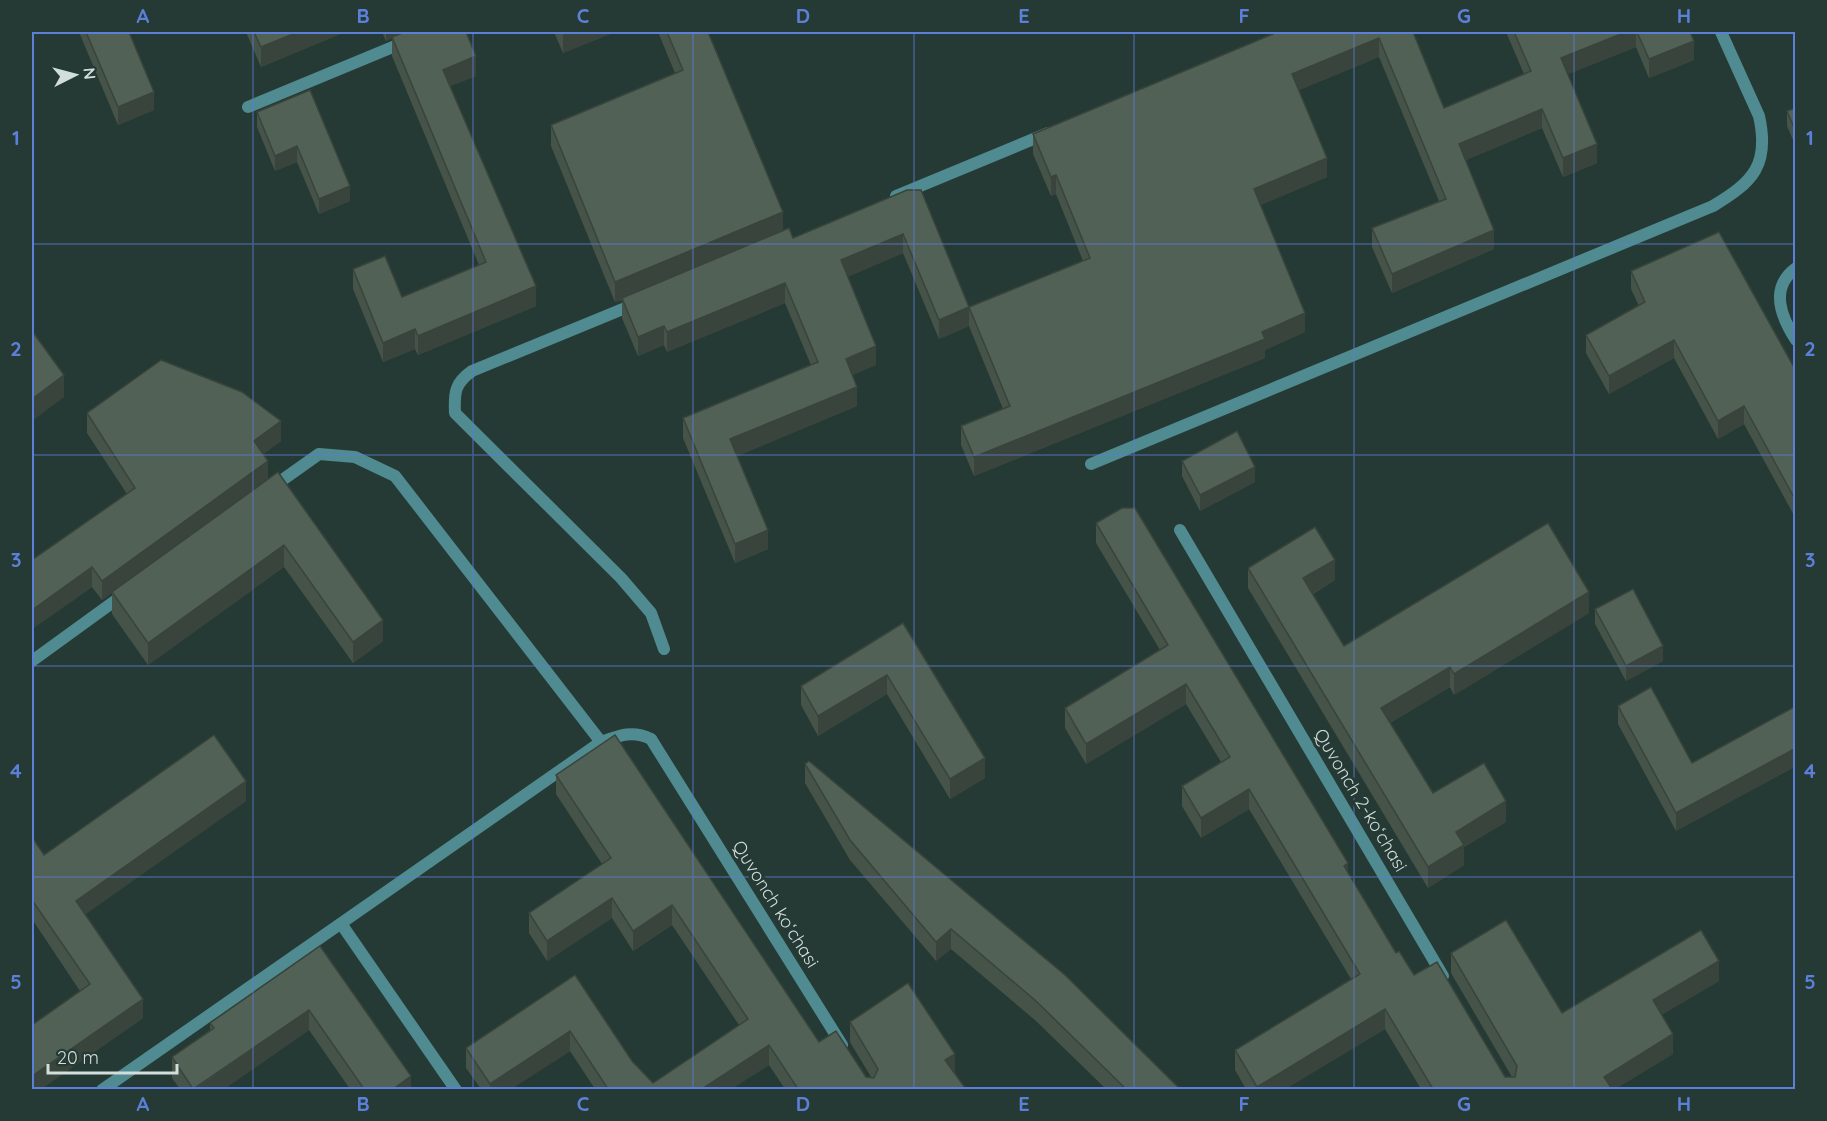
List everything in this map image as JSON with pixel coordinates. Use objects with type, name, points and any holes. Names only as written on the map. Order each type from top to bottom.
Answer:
[{"type":"street","points":[[248,107],[429,32]]},
{"type":"street","points":[[1091,464],[1713,207],[1742,189],[1756,171],[1763,150],[1762,130],[1759,116],[1721,32]]},
{"type":"street","points":[[882,202],[1059,128]]},
{"type":"street","points":[[1796,268],[1787,275],[1780,290],[1784,321],[1796,340]]},
{"type":"street","points":[[650,298],[472,371],[458,381],[454,403],[455,413],[621,578],[651,613],[664,649]]},
{"type":"street","points":[[102,1089],[342,925],[601,742],[394,476],[355,457],[319,454],[264,494]]},
{"type":"street","name":"Quvonch 2-koʻchasi","points":[[1180,530],[1450,988]]},
{"type":"street","points":[[32,661],[138,584]]},
{"type":"street","name":"Quvonch koʻchasi","points":[[601,742],[626,733],[640,733],[651,738],[851,1059]]},
{"type":"street","points":[[342,925],[456,1089]]},
{"type":"building","points":[[86,32],[129,32],[154,92],[118,107]]},
{"type":"building","points":[[254,32],[298,32],[261,47]]},
{"type":"building","points":[[405,32],[466,32],[476,56],[443,70],[536,286],[418,336],[415,329],[383,343],[353,269],[385,256],[402,297],[486,262],[392,37]]},
{"type":"building","points":[[667,32],[708,32],[783,212],[615,282],[551,125],[683,70]]},
{"type":"building","points":[[1272,32],[1413,32],[1444,108],[1531,71],[1514,32],[1626,32],[1561,58],[1597,144],[1563,158],[1542,109],[1459,144],[1494,230],[1392,274],[1372,228],[1446,199],[1379,38],[1292,74],[1327,158],[1254,189],[1305,313],[1262,332],[1265,339],[974,457],[961,426],[1010,406],[969,307],[1090,258],[1056,175],[1051,177],[1033,134],[1273,34]]},
{"type":"building","points":[[1637,32],[1690,32],[1694,41],[1649,59]]},
{"type":"building","points":[[310,90],[350,186],[319,199],[297,146],[275,156],[257,112]]},
{"type":"building","points":[[1796,108],[1796,132],[1787,111]]},
{"type":"building","points":[[907,190],[921,190],[969,307],[939,320],[903,234],[841,260],[876,346],[846,359],[857,387],[730,439],[768,530],[735,544],[683,418],[818,362],[785,283],[667,332],[664,326],[638,337],[622,298],[789,228],[793,238]]},
{"type":"building","points":[[1719,232],[1796,371],[1796,501],[1744,406],[1718,421],[1674,340],[1609,376],[1586,335],[1645,302],[1631,271]]},
{"type":"building","points":[[32,331],[64,375],[32,399]]},
{"type":"building","points":[[161,360],[242,392],[281,421],[254,441],[268,461],[102,581],[92,567],[32,610],[32,560],[135,488],[87,413]]},
{"type":"building","points":[[1237,431],[1255,467],[1200,495],[1182,461]]},
{"type":"building","points":[[278,472],[383,620],[353,642],[284,545],[148,643],[112,592]]},
{"type":"building","points":[[1122,508],[1135,508],[1348,863],[1344,866],[1396,953],[1399,951],[1414,975],[1437,962],[1505,1077],[1515,1077],[1517,1066],[1451,953],[1506,920],[1562,1013],[1701,930],[1719,961],[1653,1000],[1673,1034],[1604,1077],[1612,1089],[1433,1089],[1385,1009],[1257,1087],[1235,1050],[1360,974],[1249,789],[1201,818],[1182,786],[1230,757],[1186,684],[1086,744],[1065,708],[1168,645],[1096,523]]},
{"type":"building","points":[[1548,523],[1589,592],[1454,674],[1450,667],[1381,708],[1433,793],[1484,763],[1506,801],[1456,832],[1464,845],[1428,867],[1248,568],[1315,527],[1335,560],[1303,578],[1344,646]]},
{"type":"building","points":[[1633,589],[1663,646],[1626,666],[1595,609]]},
{"type":"building","points":[[903,623],[985,758],[950,779],[887,675],[818,716],[801,686]]},
{"type":"building","points":[[1651,687],[1692,763],[1796,706],[1796,748],[1676,813],[1618,706]]},
{"type":"building","points":[[214,735],[246,781],[76,901],[143,999],[32,1076],[32,1025],[90,984],[32,900],[32,837],[44,855]]},
{"type":"building","points":[[615,735],[819,1042],[836,1031],[866,1077],[874,1078],[878,1069],[850,1022],[908,983],[955,1054],[945,1060],[966,1089],[798,1089],[769,1045],[702,1089],[608,1089],[570,1031],[490,1084],[466,1048],[575,975],[632,1061],[653,1083],[748,1019],[672,905],[633,931],[612,898],[547,941],[529,913],[611,858],[556,775]]},
{"type":"building","points":[[809,761],[1065,975],[1180,1089],[1126,1089],[1036,1001],[951,929],[936,942],[850,840],[805,764]]},
{"type":"building","points":[[320,946],[411,1076],[393,1089],[364,1089],[309,1010],[193,1089],[172,1057],[214,1028],[210,1023]]}]
